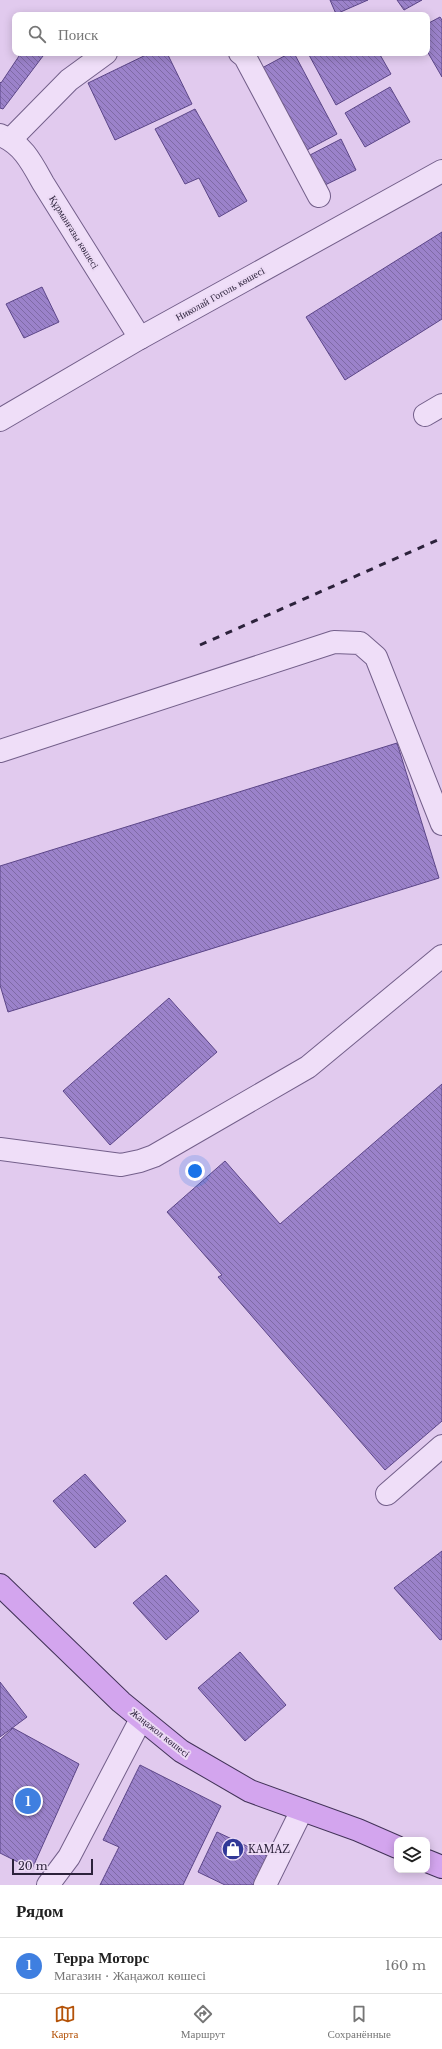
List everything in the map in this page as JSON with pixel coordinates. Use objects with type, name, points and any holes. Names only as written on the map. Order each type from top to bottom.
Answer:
[{"type":"main road","name":"Жаңажол көшесі","points":[[0,1585],[121,1702],[182,1752],[250,1791],[358,1830],[394,1846]]},
{"type":"main road","points":[[430,1862],[442,1867]]},
{"type":"street","points":[[6,137],[69,80],[102,56]]},
{"type":"street","points":[[244,56],[319,196]]},
{"type":"street","name":"Құрманғазы көшесі","points":[[6,137],[30,159],[42,183],[140,338]]},
{"type":"street","name":"Николай Гоголь көшесі","points":[[0,420],[140,338],[442,171]]},
{"type":"street","points":[[0,751],[334,642],[360,644],[376,657],[442,824]]},
{"type":"street","points":[[0,1149],[121,1165],[154,1156],[308,1067],[442,956]]},
{"type":"street","points":[[387,1494],[442,1446]]},
{"type":"street","points":[[48,1885],[69,1857],[141,1719]]},
{"type":"street","points":[[265,1885],[302,1810]]},
{"type":"building","points":[[330,0],[368,0],[341,12],[335,12]]},
{"type":"building","points":[[397,0],[422,0],[404,10]]},
{"type":"building","points":[[440,17],[442,20],[442,77],[430,56],[430,22]]},
{"type":"building","points":[[19,56],[43,56],[3,109],[0,108],[0,82],[1,83]]},
{"type":"building","points":[[144,56],[168,56],[192,104],[115,140],[88,83]]},
{"type":"building","points":[[284,56],[296,56],[337,134],[307,150],[262,68]]},
{"type":"building","points":[[310,56],[381,56],[391,74],[336,105]]},
{"type":"building","points":[[390,87],[410,122],[365,147],[345,113]]},
{"type":"building","points":[[195,109],[247,201],[219,217],[199,178],[185,184],[155,129]]},
{"type":"building","points":[[341,139],[356,170],[325,185],[310,155]]},
{"type":"building","points":[[442,232],[442,319],[345,380],[306,317]]},
{"type":"building","points":[[42,287],[59,322],[24,338],[6,304]]},
{"type":"building","points":[[397,743],[439,878],[8,1012],[0,985],[0,866]]},
{"type":"building","points":[[169,998],[217,1052],[110,1145],[63,1091]]},
{"type":"building","points":[[442,1084],[442,1421],[385,1470],[218,1277],[222,1275],[167,1212],[225,1161],[280,1224]]},
{"type":"building","points":[[85,1474],[126,1521],[95,1548],[53,1501]]},
{"type":"building","points":[[442,1551],[442,1639],[440,1640],[394,1588]]},
{"type":"building","points":[[166,1575],[199,1611],[166,1640],[133,1603]]},
{"type":"building","points":[[240,1652],[286,1705],[245,1741],[198,1688]]},
{"type":"building","points":[[0,1682],[27,1717],[0,1737]]},
{"type":"building","points":[[13,1728],[79,1764],[32,1869],[0,1853],[0,1740]]},
{"type":"building","points":[[140,1765],[221,1806],[183,1885],[100,1885],[119,1847],[103,1840]]},
{"type":"building","points":[[217,1832],[268,1856],[254,1885],[225,1885],[198,1872]]},
{"type":"railway","points":[[200,645],[442,538]]},
{"type":"place","name":"Терра Моторс","points":[[28,1801]]},
{"type":"place","name":"KAMAZ","points":[[233,1849]]}]
